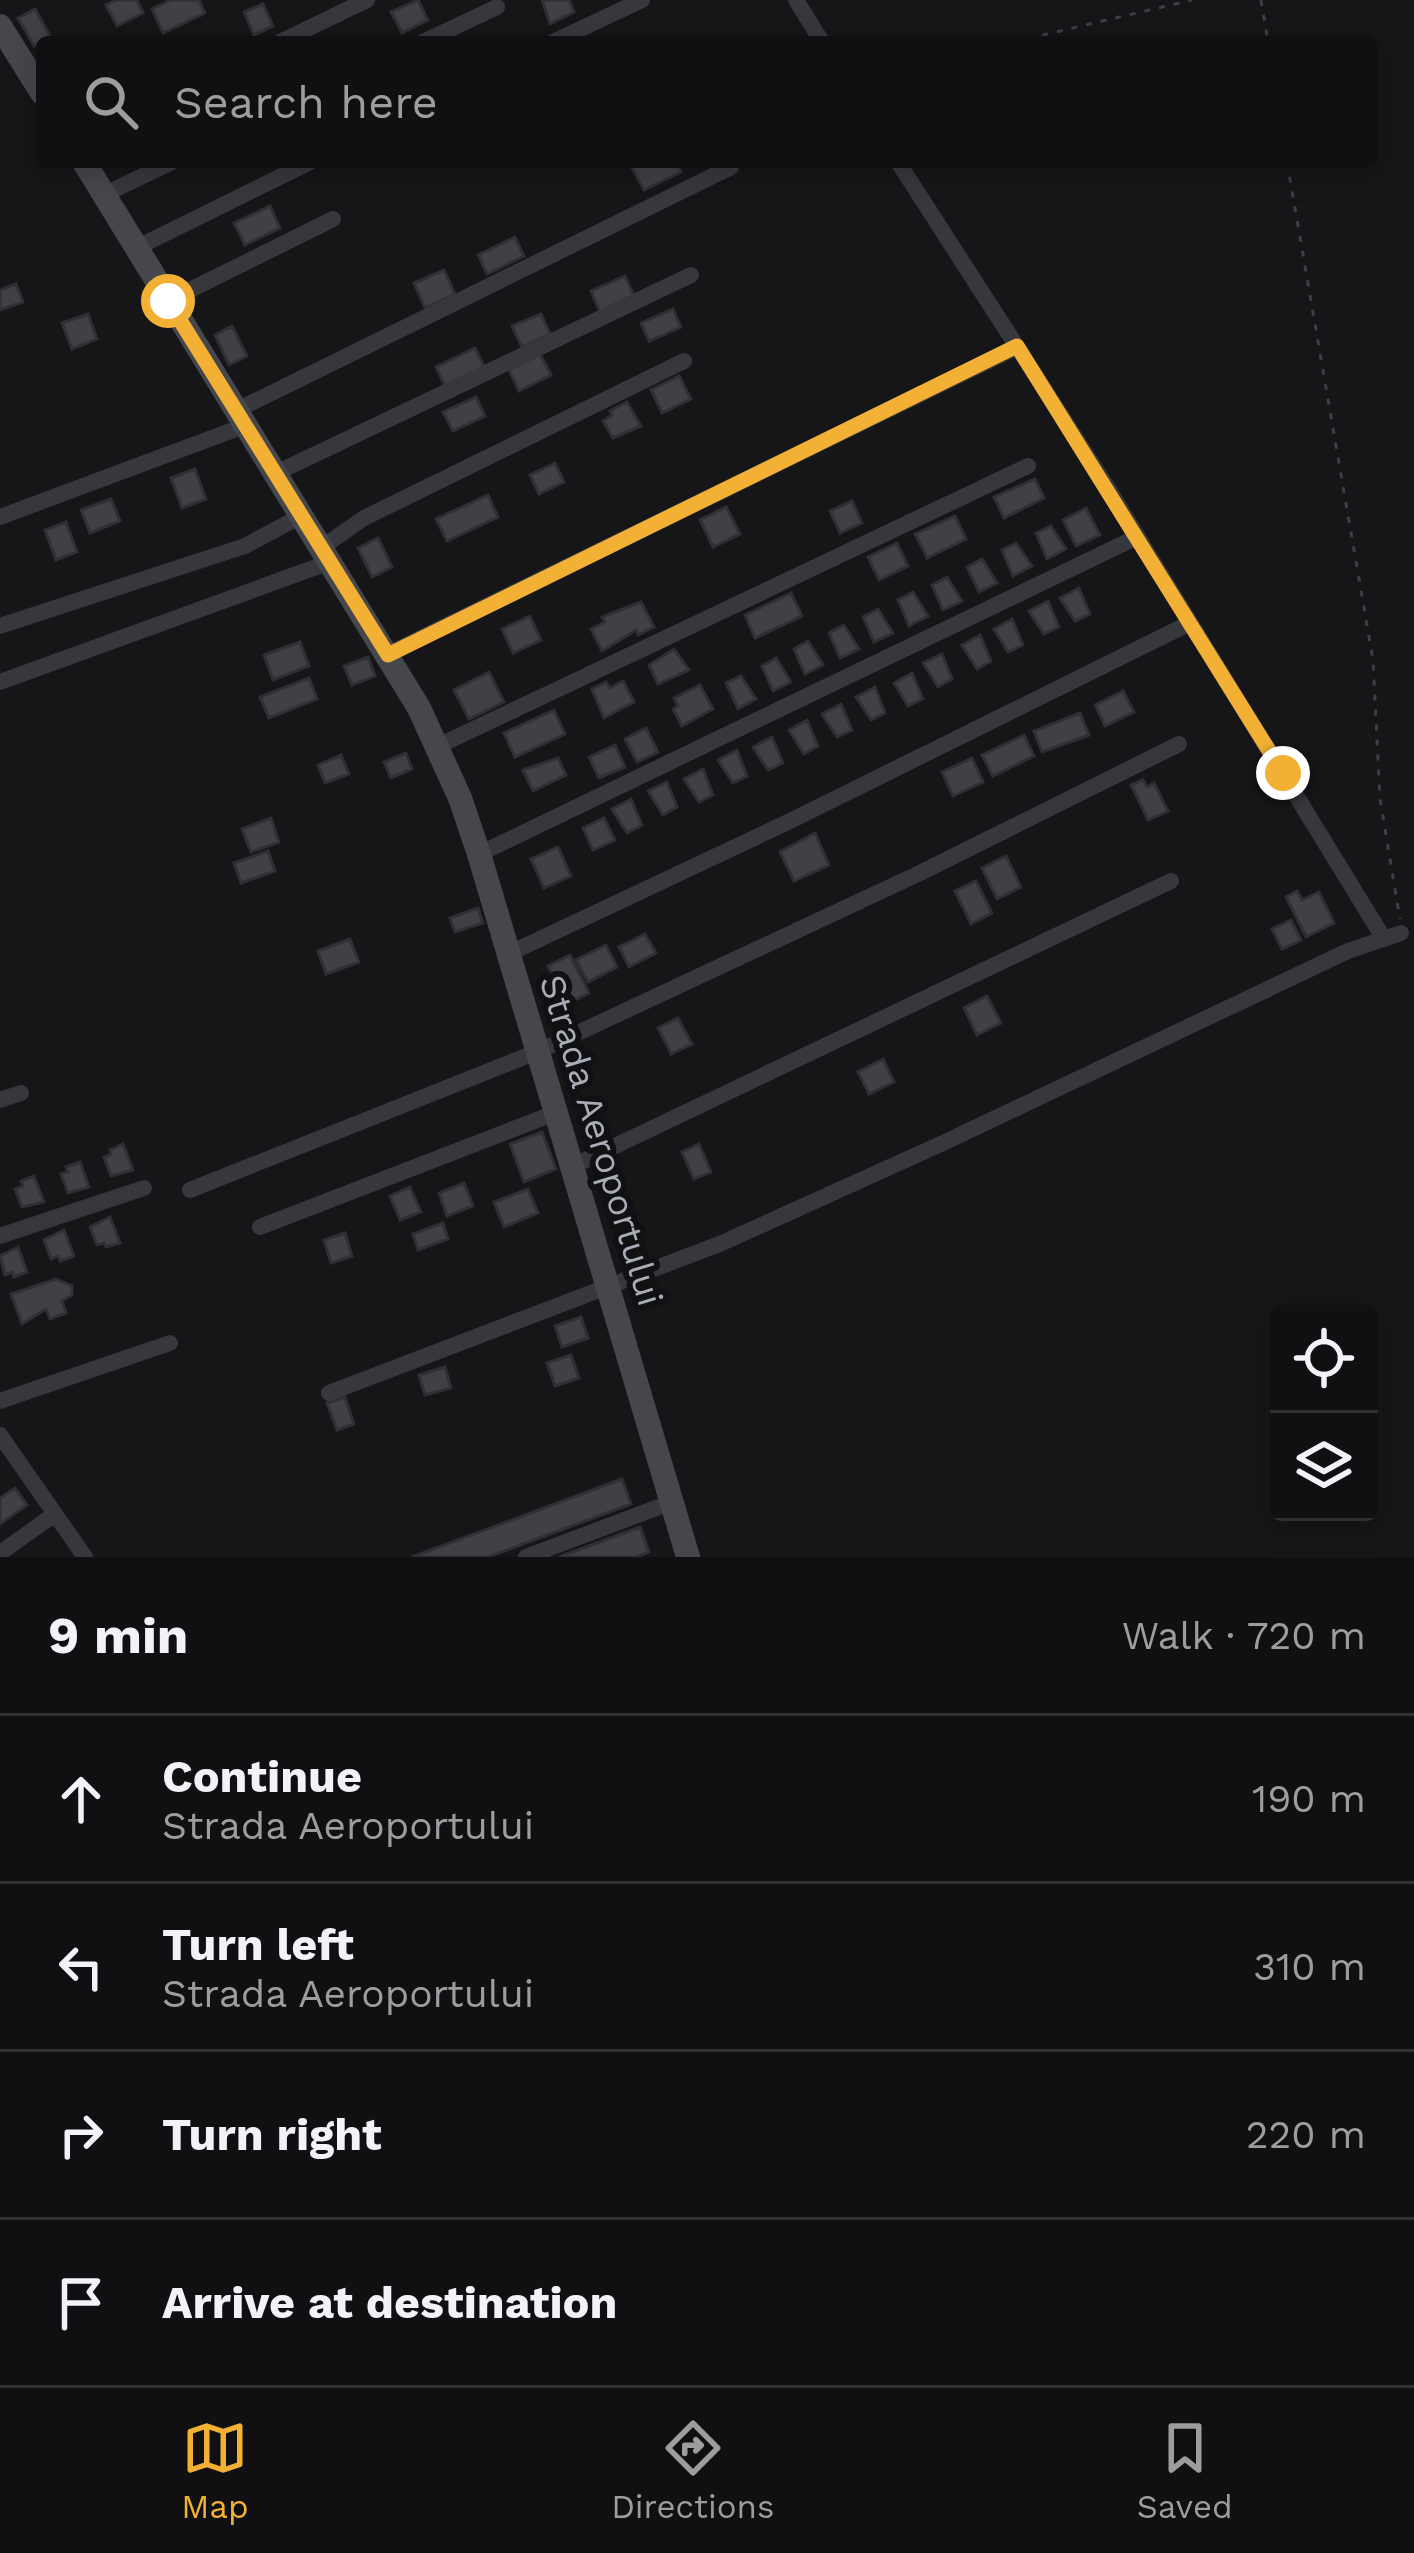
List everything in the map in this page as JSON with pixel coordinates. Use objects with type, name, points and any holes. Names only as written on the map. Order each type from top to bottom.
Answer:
[{"type":"street","points":[[292,36],[367,0]]},
{"type":"street","points":[[566,36],[642,0]]},
{"type":"street","points":[[796,0],[818,36]]},
{"type":"street","points":[[436,36],[497,7]]},
{"type":"street","points":[[0,26],[36,83]]},
{"type":"street","name":"Strada Aeroportului","points":[[87,168],[388,655],[439,746],[479,854],[688,1557]]},
{"type":"street","points":[[103,195],[159,168]]},
{"type":"street","points":[[136,248],[298,168]]},
{"type":"street","points":[[0,517],[239,418],[729,168]]},
{"type":"street","points":[[329,1394],[722,1243],[1328,960],[1393,936],[1188,624],[902,168]]},
{"type":"street","points":[[168,301],[333,219]]},
{"type":"street","points":[[274,474],[691,275]]},
{"type":"street","points":[[388,655],[1017,346]]},
{"type":"street","points":[[0,682],[326,555],[364,518],[684,361]]},
{"type":"street","points":[[439,746],[1028,466]]},
{"type":"street","points":[[0,626],[245,546],[301,516]]},
{"type":"street","points":[[479,854],[1137,537]]},
{"type":"street","points":[[508,953],[788,822],[1188,624]]},
{"type":"street","points":[[190,1190],[539,1052],[920,873],[1179,744]]},
{"type":"street","points":[[571,1168],[1171,881]]},
{"type":"street","points":[[0,1100],[21,1093]]},
{"type":"street","points":[[260,1227],[555,1113]]},
{"type":"street","points":[[0,1236],[144,1188]]},
{"type":"street","points":[[0,1402],[170,1342]]},
{"type":"street","points":[[0,1435],[86,1557]]},
{"type":"street","points":[[526,1557],[672,1502]]},
{"type":"street","points":[[0,1553],[55,1514]]},
{"type":"path","points":[[1038,36],[1192,0]]},
{"type":"path","points":[[1261,0],[1267,36]]},
{"type":"path","points":[[1288,168],[1373,660],[1393,936]]},
{"type":"building","points":[[137,0],[143,13],[117,26],[106,5]]},
{"type":"building","points":[[171,0],[199,0],[205,13],[163,33],[152,9]]},
{"type":"building","points":[[418,0],[428,20],[402,33],[391,12]]},
{"type":"building","points":[[542,0],[569,0],[574,12],[550,24]]},
{"type":"building","points":[[263,4],[273,26],[254,35],[244,12]]},
{"type":"building","points":[[35,9],[50,36],[36,36],[34,46],[18,18]]},
{"type":"building","points":[[632,168],[679,168],[681,172],[644,190]]},
{"type":"building","points":[[270,206],[280,228],[245,245],[234,223]]},
{"type":"building","points":[[515,237],[524,256],[487,274],[478,255]]},
{"type":"building","points":[[444,270],[455,294],[425,308],[414,283]]},
{"type":"building","points":[[625,276],[635,298],[601,314],[591,291]]},
{"type":"building","points":[[16,284],[23,302],[0,310],[0,290]]},
{"type":"building","points":[[673,309],[681,327],[649,341],[641,323]]},
{"type":"building","points":[[88,314],[97,339],[72,349],[62,323]]},
{"type":"building","points":[[541,314],[550,334],[522,347],[512,326]]},
{"type":"building","points":[[232,326],[247,356],[229,365],[215,335]]},
{"type":"building","points":[[475,348],[485,368],[445,386],[436,367]]},
{"type":"building","points":[[540,354],[551,375],[519,391],[509,370]]},
{"type":"building","points":[[679,376],[691,399],[662,413],[651,390]]},
{"type":"building","points":[[476,397],[485,416],[453,431],[443,412]]},
{"type":"building","points":[[627,402],[641,426],[613,438],[603,421]]},
{"type":"building","points":[[555,463],[564,482],[539,494],[530,475]]},
{"type":"building","points":[[195,469],[206,499],[182,508],[171,478]]},
{"type":"building","points":[[1035,479],[1044,498],[1004,518],[994,497]]},
{"type":"building","points":[[488,495],[498,517],[447,541],[436,519]]},
{"type":"building","points":[[111,499],[120,521],[90,533],[81,510]]},
{"type":"building","points":[[852,501],[862,523],[840,533],[830,511]]},
{"type":"building","points":[[726,507],[740,534],[713,547],[700,520]]},
{"type":"building","points":[[1086,508],[1100,535],[1076,546],[1063,520]]},
{"type":"building","points":[[955,516],[966,539],[927,558],[915,534]]},
{"type":"building","points":[[66,522],[77,552],[56,560],[45,530]]},
{"type":"building","points":[[1051,526],[1066,549],[1047,559],[1036,533]]},
{"type":"building","points":[[378,538],[392,567],[372,577],[358,548]]},
{"type":"building","points":[[897,543],[908,566],[879,580],[868,557]]},
{"type":"building","points":[[1016,543],[1032,566],[1013,576],[1002,550]]},
{"type":"building","points":[[982,559],[997,583],[979,592],[967,567]]},
{"type":"building","points":[[947,577],[962,601],[943,610],[932,585]]},
{"type":"building","points":[[1079,588],[1090,614],[1075,621],[1060,598]]},
{"type":"building","points":[[913,592],[928,616],[909,626],[898,600]]},
{"type":"building","points":[[791,593],[802,616],[755,638],[745,615]]},
{"type":"building","points":[[1048,601],[1059,627],[1044,634],[1029,611]]},
{"type":"building","points":[[641,602],[654,627],[638,635],[636,630],[602,651],[591,629],[605,622],[602,617]]},
{"type":"building","points":[[878,609],[893,633],[874,642],[863,617]]},
{"type":"building","points":[[530,616],[541,640],[513,653],[502,629]]},
{"type":"building","points":[[1012,619],[1023,645],[1008,652],[994,629]]},
{"type":"building","points":[[844,625],[859,649],[840,658],[829,633]]},
{"type":"building","points":[[980,635],[991,661],[977,669],[962,645]]},
{"type":"building","points":[[808,641],[823,665],[805,674],[794,649]]},
{"type":"building","points":[[300,642],[309,666],[273,680],[264,655]]},
{"type":"building","points":[[674,649],[689,670],[658,684],[649,665]]},
{"type":"building","points":[[942,654],[952,679],[938,687],[923,663]]},
{"type":"building","points":[[368,657],[375,676],[352,685],[344,666]]},
{"type":"building","points":[[776,658],[791,682],[773,691],[762,666]]},
{"type":"building","points":[[489,672],[504,702],[469,719],[454,690]]},
{"type":"building","points":[[912,673],[923,699],[908,706],[894,683]]},
{"type":"building","points":[[741,676],[756,699],[738,709],[726,683]]},
{"type":"building","points":[[309,678],[317,699],[269,718],[260,697]]},
{"type":"building","points":[[623,681],[634,702],[604,718],[592,689]]},
{"type":"building","points":[[700,685],[713,709],[682,726],[673,709],[678,706],[674,698]]},
{"type":"building","points":[[875,687],[885,713],[871,720],[856,697]]},
{"type":"building","points":[[1123,691],[1134,712],[1105,726],[1095,705]]},
{"type":"building","points":[[841,704],[852,730],[837,737],[822,714]]},
{"type":"building","points":[[554,710],[565,734],[515,757],[504,733]]},
{"type":"building","points":[[1080,713],[1089,735],[1042,752],[1034,731]]},
{"type":"building","points":[[807,720],[818,746],[804,754],[789,730]]},
{"type":"building","points":[[646,728],[658,752],[637,762],[625,739]]},
{"type":"building","points":[[1024,735],[1034,756],[993,776],[982,755]]},
{"type":"building","points":[[772,737],[783,763],[768,770],[753,747]]},
{"type":"building","points":[[615,745],[625,767],[599,778],[589,757]]},
{"type":"building","points":[[737,750],[747,776],[733,783],[718,760]]},
{"type":"building","points":[[406,753],[412,769],[391,778],[384,762]]},
{"type":"building","points":[[341,755],[349,774],[325,783],[318,765]]},
{"type":"building","points":[[558,758],[566,775],[533,791],[523,770]]},
{"type":"building","points":[[972,758],[983,782],[953,796],[942,772]]},
{"type":"building","points":[[703,769],[713,795],[699,802],[684,779]]},
{"type":"building","points":[[1143,780],[1147,787],[1154,783],[1168,811],[1148,820],[1131,785]]},
{"type":"building","points":[[667,782],[677,807],[663,815],[648,791]]},
{"type":"building","points":[[631,799],[642,825],[627,833],[612,809]]},
{"type":"building","points":[[271,818],[279,842],[251,852],[242,829]]},
{"type":"building","points":[[604,818],[615,840],[593,850],[583,828]]},
{"type":"building","points":[[815,833],[829,865],[794,881],[780,852]]},
{"type":"building","points":[[558,847],[571,876],[544,888],[531,859]]},
{"type":"building","points":[[268,851],[275,871],[241,883],[234,863]]},
{"type":"building","points":[[1006,856],[1021,887],[997,899],[982,868]]},
{"type":"building","points":[[976,881],[992,913],[971,924],[955,891]]},
{"type":"building","points":[[1297,891],[1302,900],[1319,892],[1334,923],[1306,937],[1286,897]]},
{"type":"building","points":[[478,908],[483,923],[455,932],[450,918]]},
{"type":"building","points":[[1291,920],[1301,940],[1282,949],[1272,929]]},
{"type":"building","points":[[645,934],[656,953],[629,967],[619,947]]},
{"type":"building","points":[[350,939],[359,962],[326,974],[318,951]]},
{"type":"building","points":[[606,945],[617,967],[588,982],[576,960]]},
{"type":"building","points":[[570,955],[589,993],[567,1004],[548,966]]},
{"type":"building","points":[[987,996],[1001,1023],[977,1035],[964,1008]]},
{"type":"building","points":[[678,1018],[692,1044],[671,1054],[658,1028]]},
{"type":"building","points":[[883,1059],[894,1082],[869,1094],[858,1072]]},
{"type":"building","points":[[542,1132],[556,1169],[524,1182],[510,1144]]},
{"type":"building","points":[[123,1144],[133,1170],[111,1176],[104,1157]]},
{"type":"building","points":[[699,1144],[711,1172],[694,1179],[682,1152]]},
{"type":"building","points":[[80,1162],[89,1187],[68,1193],[61,1174]]},
{"type":"building","points":[[34,1176],[44,1202],[22,1207],[15,1189]]},
{"type":"building","points":[[464,1183],[473,1206],[447,1216],[439,1193]]},
{"type":"building","points":[[410,1187],[421,1212],[400,1220],[390,1196]]},
{"type":"building","points":[[528,1189],[538,1213],[504,1227],[494,1202]]},
{"type":"building","points":[[110,1217],[120,1243],[97,1245],[90,1227]]},
{"type":"building","points":[[443,1223],[448,1239],[418,1250],[413,1234]]},
{"type":"building","points":[[64,1230],[74,1256],[51,1259],[44,1240]]},
{"type":"building","points":[[345,1233],[352,1256],[331,1263],[324,1240]]},
{"type":"building","points":[[18,1247],[27,1272],[5,1275],[0,1256]]},
{"type":"building","points":[[56,1279],[72,1286],[72,1295],[62,1301],[66,1313],[50,1319],[46,1309],[22,1324],[11,1294]]},
{"type":"building","points":[[581,1317],[588,1338],[562,1347],[555,1326]]},
{"type":"building","points":[[571,1355],[579,1378],[555,1386],[547,1363]]},
{"type":"building","points":[[445,1367],[451,1388],[425,1395],[419,1375]]},
{"type":"building","points":[[345,1397],[354,1424],[337,1430],[327,1403]]},
{"type":"building","points":[[622,1479],[631,1504],[488,1557],[412,1557]]},
{"type":"building","points":[[15,1488],[27,1505],[0,1524],[0,1498]]},
{"type":"building","points":[[640,1527],[649,1552],[636,1557],[559,1557]]},
{"type":"route","points":[[168,301],[388,655],[1017,346],[1283,773]]}]
